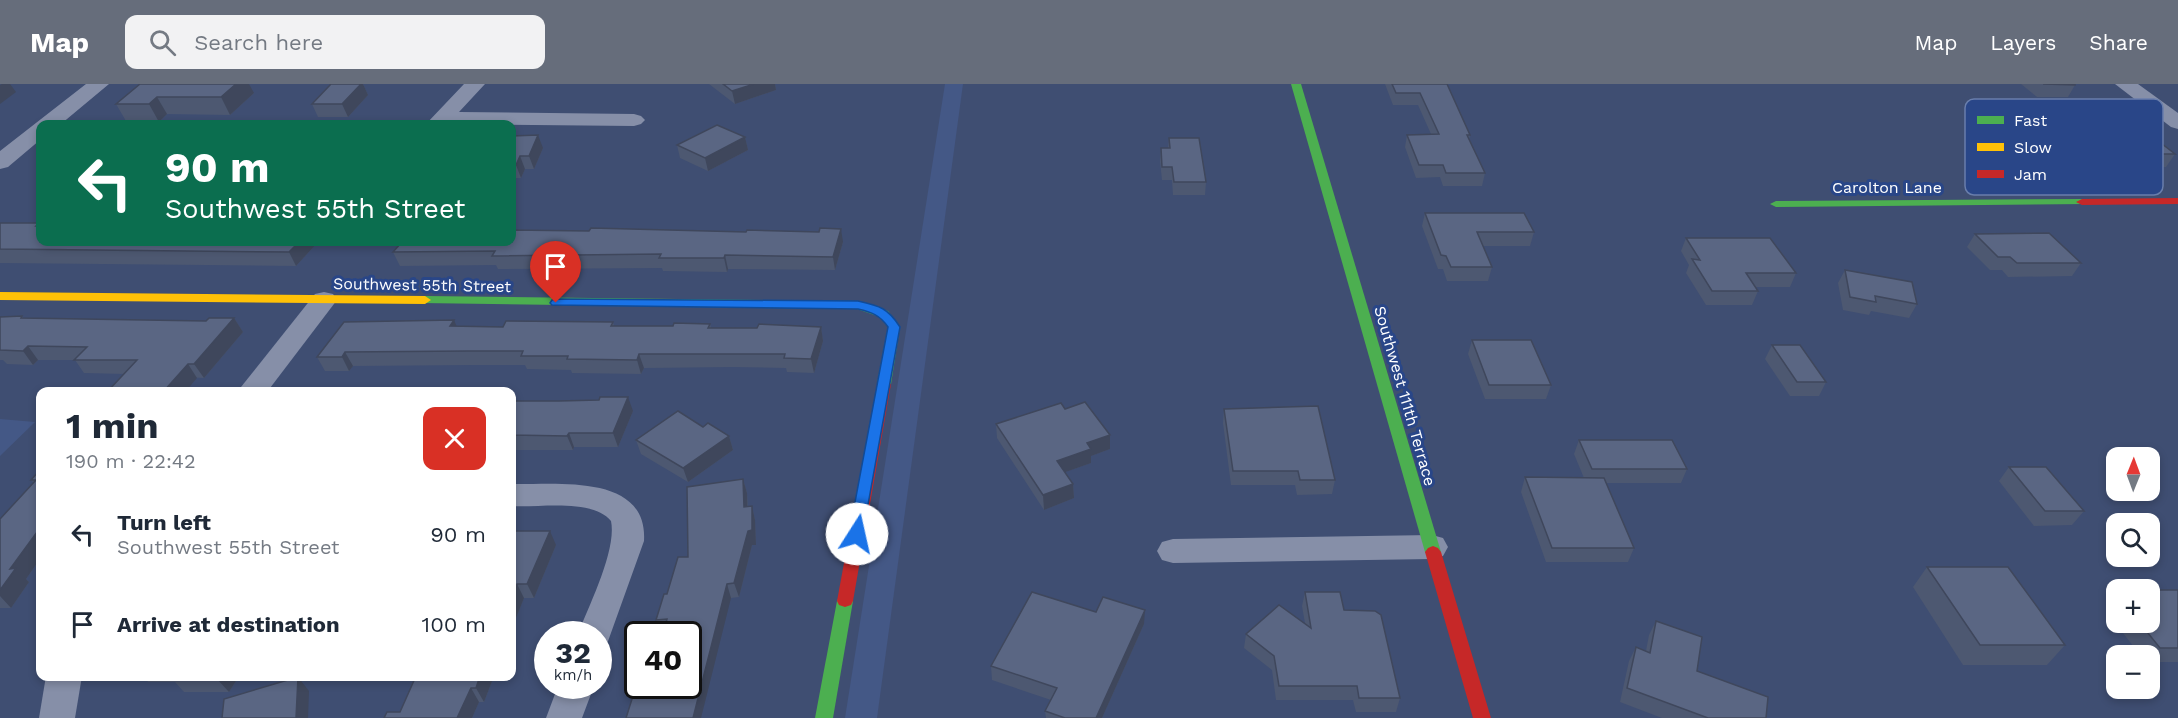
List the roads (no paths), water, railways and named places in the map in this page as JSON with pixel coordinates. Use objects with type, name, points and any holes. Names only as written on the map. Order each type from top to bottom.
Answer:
[{"type":"street","points":[[53,120],[99,84]]},
{"type":"street","points":[[440,120],[475,84]]},
{"type":"street","name":"Southwest 111th Terrace","points":[[1296,84],[1482,718]]},
{"type":"street","points":[[2125,84],[2145,99]]},
{"type":"street","points":[[2163,112],[2178,123]]},
{"type":"street","points":[[516,121],[634,120]]},
{"type":"street","points":[[0,162],[36,133]]},
{"type":"street","name":"Carolton Lane","points":[[1776,204],[2178,201]]},
{"type":"street","name":"Southwest 55th Street","points":[[0,296],[858,305],[879,311],[891,320],[894,327],[824,718]]},
{"type":"street","points":[[255,387],[324,300]]},
{"type":"street","points":[[516,495],[582,497],[609,502],[620,510],[627,521],[629,543],[600,621]]},
{"type":"street","points":[[1173,551],[1432,547]]},
{"type":"street","points":[[57,718],[63,681]]},
{"type":"street","points":[[564,718],[571,699]]},
{"type":"water","points":[[0,419],[35,422],[0,456]]},
{"type":"waterway","points":[[861,718],[954,84]]}]
